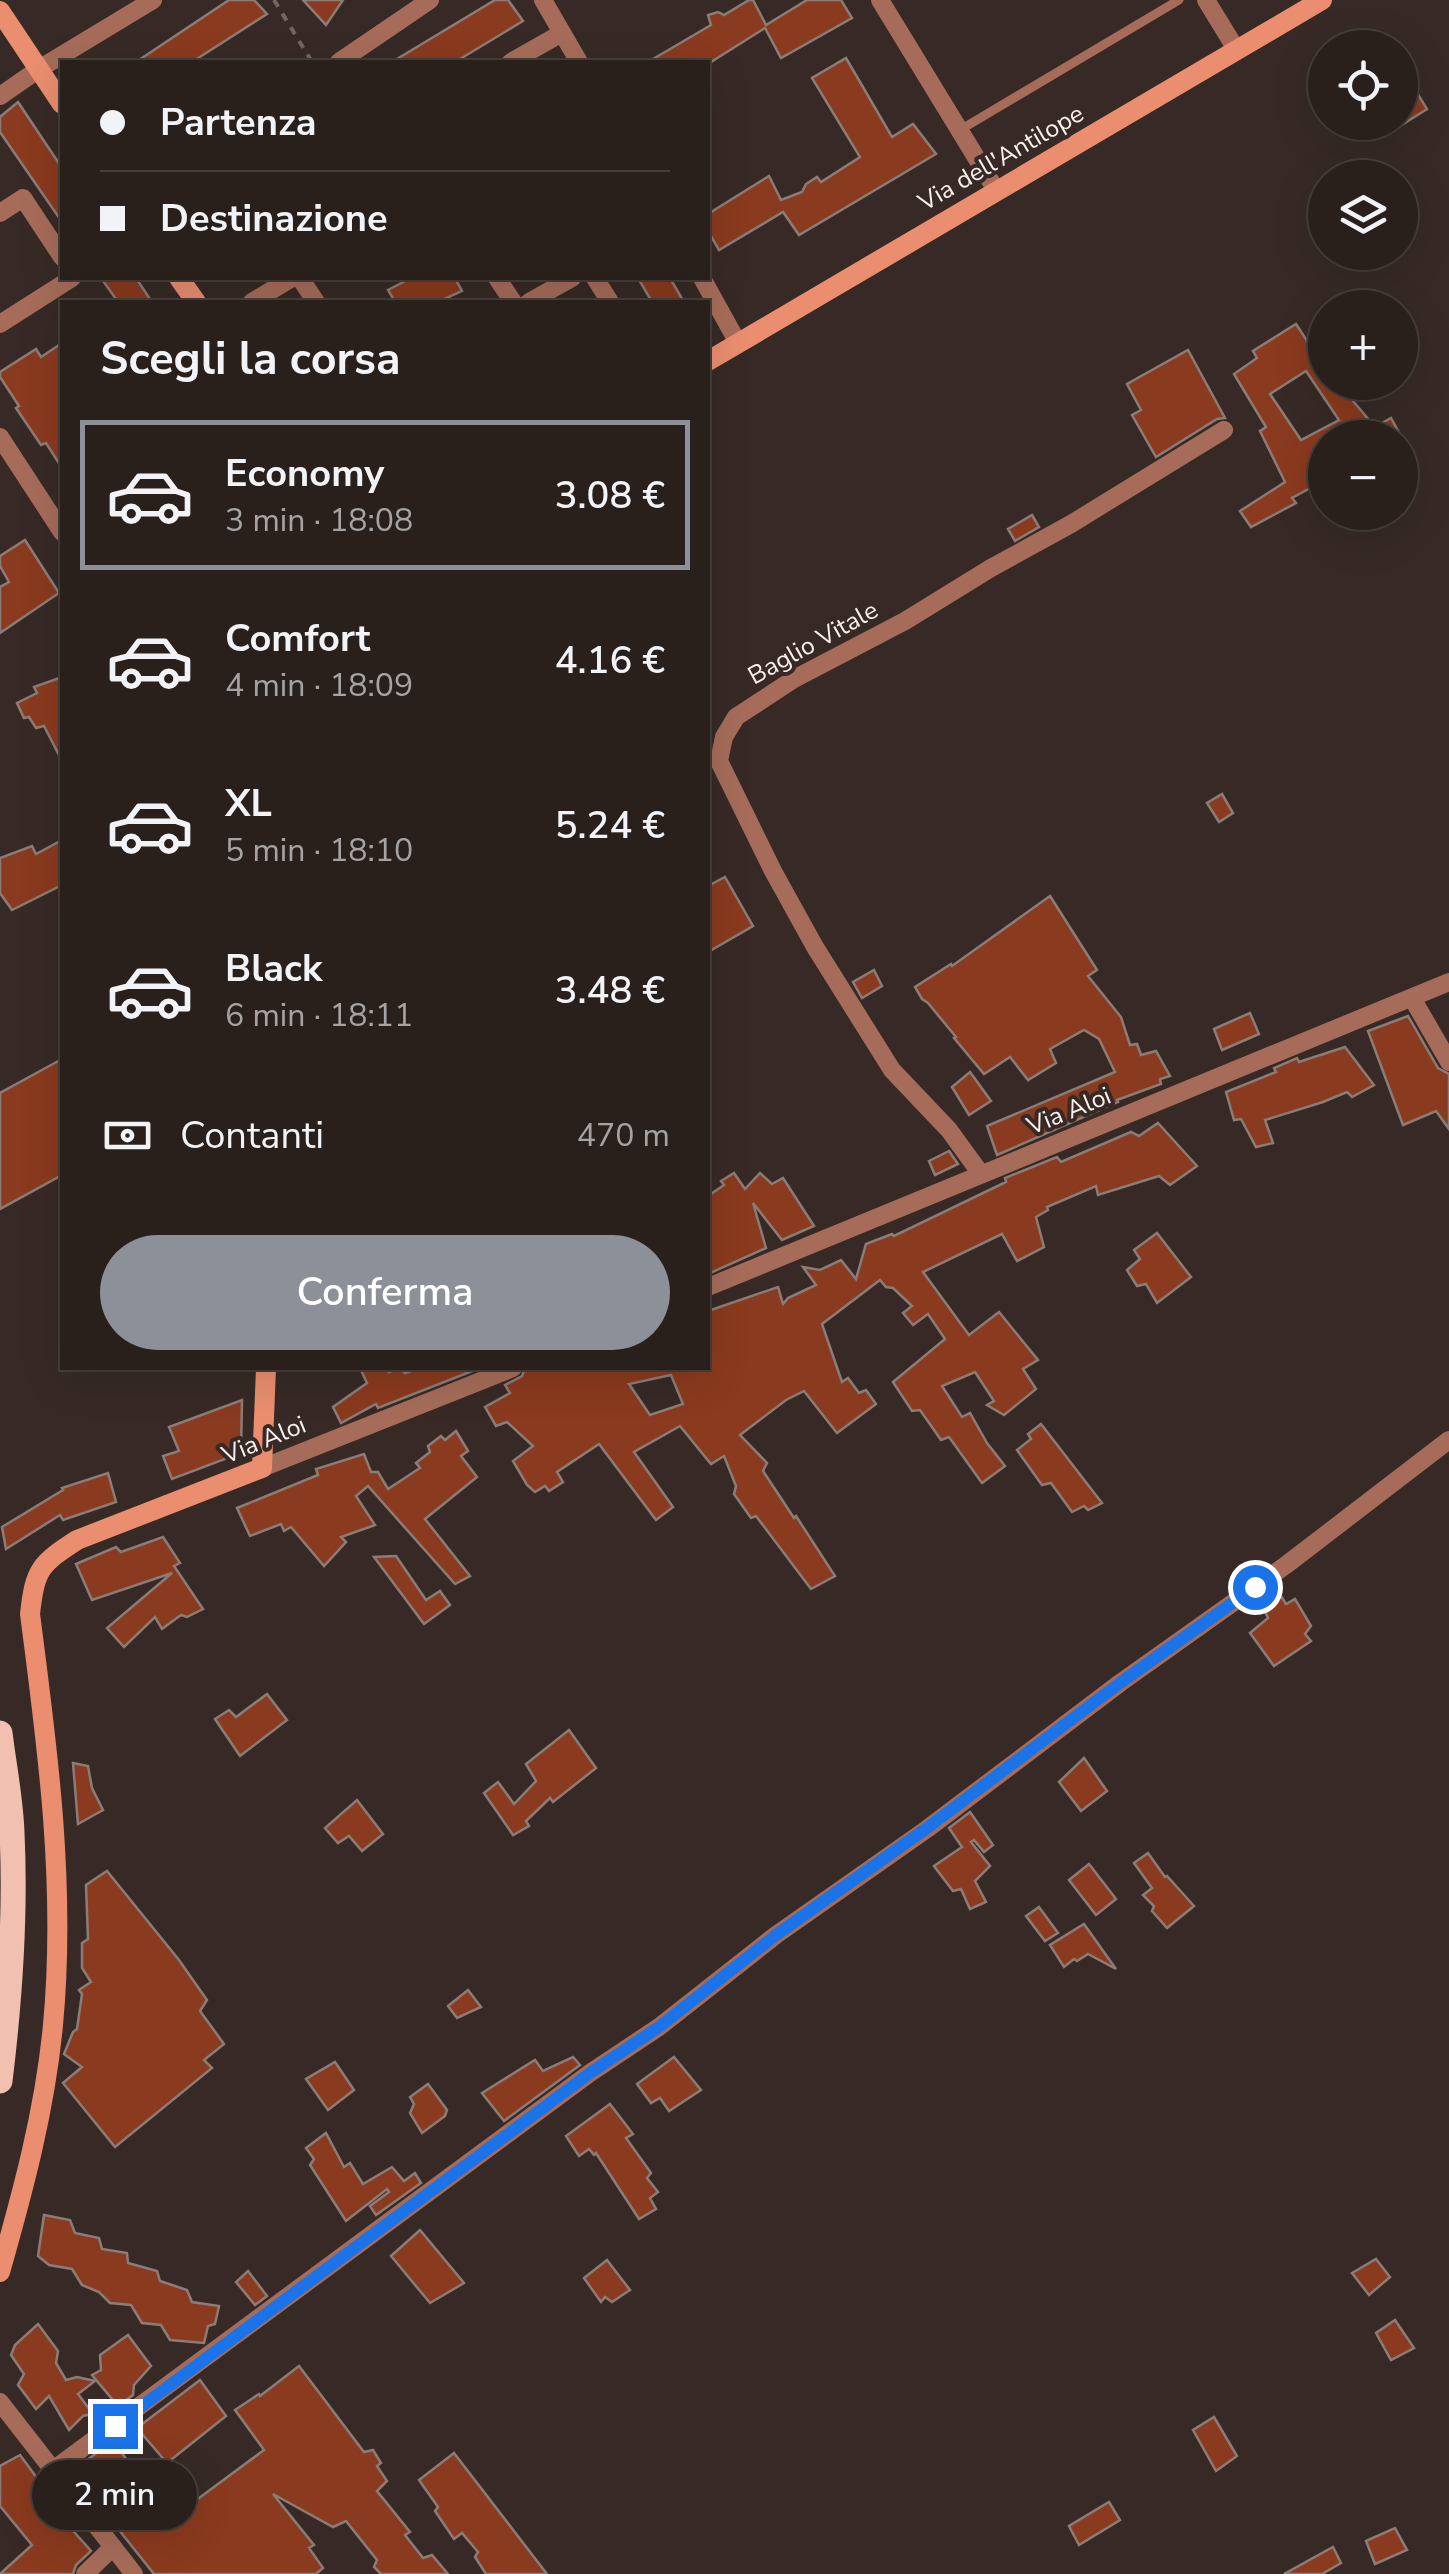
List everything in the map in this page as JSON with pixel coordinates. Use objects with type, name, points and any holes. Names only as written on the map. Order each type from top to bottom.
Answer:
[{"type":"main road","points":[[0,1733],[12,1830],[13,1916],[10,1997],[0,2081]]},
{"type":"street","points":[[0,96],[153,0]]},
{"type":"street","points":[[342,60],[430,0]]},
{"type":"street","points":[[543,0],[578,60]]},
{"type":"street","points":[[880,0],[996,190]]},
{"type":"street","points":[[1206,0],[1236,49]]},
{"type":"street","name":"Via dell'Antilope","points":[[710,360],[1322,0]]},
{"type":"street","points":[[0,11],[60,101]]},
{"type":"street","points":[[515,60],[562,33]]},
{"type":"street","points":[[0,213],[23,198],[60,254]]},
{"type":"street","points":[[0,324],[69,280]]},
{"type":"street","points":[[256,300],[292,280]]},
{"type":"street","points":[[298,280],[314,300]]},
{"type":"street","points":[[533,300],[568,280]]},
{"type":"street","points":[[703,280],[738,343]]},
{"type":"street","name":"Baglio Vitale","points":[[981,1174],[949,1130],[892,1070],[816,947],[773,872],[719,761],[724,737],[736,717],[794,679],[905,621],[1224,430]]},
{"type":"street","points":[[0,437],[60,529]]},
{"type":"street","name":"Via Aloi","points":[[710,1286],[1449,982]]},
{"type":"street","points":[[1412,998],[1449,1062]]},
{"type":"street","points":[[262,1468],[266,1370]]},
{"type":"street","name":"Via Aloi","points":[[0,2272],[30,2166],[53,2025],[58,1914],[54,1820],[30,1614],[39,1569],[77,1540],[508,1370]]},
{"type":"street","points":[[53,2470],[590,2073],[659,2027],[792,1924],[1120,1683],[1286,1565],[1449,1440]]},
{"type":"street","points":[[0,2402],[134,2574]]},
{"type":"street","points":[[85,2574],[113,2547]]},
{"type":"lane","points":[[960,130],[1179,0]]},
{"type":"path","points":[[274,0],[311,60]]},
{"type":"building","points":[[229,0],[254,0],[267,14],[195,60],[139,60]]},
{"type":"building","points":[[303,0],[343,0],[326,25]]},
{"type":"building","points":[[495,0],[508,0],[523,21],[458,60],[395,60]]},
{"type":"building","points":[[753,0],[766,25],[807,0],[841,0],[852,18],[781,58],[765,28],[711,62],[651,60],[711,25],[708,15],[724,15]]},
{"type":"building","points":[[846,58],[892,137],[913,124],[936,154],[799,235],[783,212],[719,250],[710,234],[710,213],[769,176],[781,200],[802,192],[817,177],[821,182],[860,157],[812,78]]},
{"type":"building","points":[[1418,94],[1427,109],[1418,115]]},
{"type":"building","points":[[18,102],[60,165],[60,219],[0,132],[0,117]]},
{"type":"building","points":[[102,280],[137,280],[151,300],[117,300]]},
{"type":"building","points":[[407,280],[456,280],[462,291],[442,300],[394,300],[388,290]]},
{"type":"building","points":[[639,280],[671,280],[683,300],[651,300]]},
{"type":"building","points":[[1296,324],[1308,342],[1308,374],[1306,371],[1270,394],[1301,440],[1308,436],[1308,489],[1292,498],[1296,503],[1251,527],[1240,511],[1285,482],[1260,431],[1266,427],[1234,374],[1257,358],[1253,351]]},
{"type":"building","points":[[60,344],[60,465],[46,443],[41,445],[0,377],[0,372],[36,349],[41,357]]},
{"type":"building","points":[[1188,350],[1225,418],[1217,419],[1156,457],[1132,415],[1141,410],[1127,384]]},
{"type":"building","points":[[1326,400],[1352,400],[1369,420],[1339,420]]},
{"type":"building","points":[[1032,515],[1039,527],[1015,541],[1008,529]]},
{"type":"building","points":[[25,540],[59,593],[0,633],[0,587],[9,582],[0,566],[0,556]]},
{"type":"building","points":[[60,678],[60,757],[44,726],[36,728],[29,717],[24,718],[17,703],[37,693],[34,687]]},
{"type":"building","points":[[1222,794],[1233,813],[1219,822],[1207,803]]},
{"type":"building","points":[[60,841],[60,886],[12,910],[0,893],[0,858],[32,846],[36,854]]},
{"type":"building","points":[[725,877],[753,926],[710,951],[710,885]]},
{"type":"building","points":[[1050,896],[1097,970],[1088,976],[1121,1017],[1130,1045],[1137,1044],[1141,1055],[1156,1051],[1170,1076],[1160,1079],[1161,1084],[997,1155],[987,1126],[1115,1072],[1099,1039],[1084,1030],[1050,1049],[1056,1063],[1028,1080],[1010,1057],[984,1074],[915,987],[952,966]]},
{"type":"building","points":[[874,970],[882,986],[862,998],[853,982]]},
{"type":"building","points":[[1250,1013],[1259,1034],[1222,1050],[1214,1029]]},
{"type":"building","points":[[1408,1016],[1438,1068],[1449,1074],[1449,1129],[1436,1111],[1403,1125],[1368,1031]]},
{"type":"building","points":[[1345,1047],[1374,1085],[1352,1097],[1347,1092],[1265,1120],[1273,1143],[1256,1147],[1241,1119],[1234,1120],[1226,1092],[1276,1072],[1274,1068],[1297,1058],[1299,1062]]},
{"type":"building","points":[[60,1060],[60,1176],[0,1209],[0,1093]]},
{"type":"building","points":[[970,1072],[991,1101],[969,1115],[952,1087]]},
{"type":"building","points":[[1158,1123],[1197,1166],[1170,1185],[1159,1176],[1098,1195],[1096,1186],[1047,1207],[1036,1217],[1044,1247],[1017,1261],[1002,1234],[923,1272],[969,1335],[999,1312],[1038,1360],[1023,1369],[1036,1389],[1004,1415],[987,1405],[994,1401],[975,1372],[942,1386],[962,1417],[970,1413],[1005,1466],[982,1483],[949,1437],[941,1440],[920,1410],[912,1411],[893,1382],[945,1339],[928,1314],[913,1325],[903,1313],[912,1306],[880,1280],[822,1324],[842,1382],[848,1378],[859,1393],[866,1390],[876,1404],[837,1433],[804,1391],[740,1435],[767,1463],[763,1471],[835,1576],[811,1589],[756,1516],[751,1518],[734,1494],[736,1486],[724,1456],[711,1464],[680,1426],[634,1452],[673,1507],[656,1520],[599,1444],[557,1472],[563,1482],[549,1491],[545,1486],[535,1492],[513,1461],[533,1446],[507,1422],[496,1426],[485,1407],[510,1393],[505,1385],[522,1376],[524,1370],[710,1370],[710,1310],[778,1287],[783,1304],[816,1285],[803,1267],[820,1270],[841,1260],[856,1279],[866,1244],[894,1236],[1006,1182],[1005,1178],[1057,1157],[1061,1162],[1131,1132],[1139,1136]],"holes":[[[671,1375],[683,1404],[650,1415],[629,1384]]]},
{"type":"building","points":[[949,1151],[958,1164],[935,1175],[929,1161]]},
{"type":"building","points":[[734,1173],[745,1189],[760,1173],[772,1184],[783,1178],[814,1226],[782,1240],[753,1203],[766,1248],[710,1273],[710,1195],[724,1185],[721,1181]]},
{"type":"building","points":[[1157,1233],[1191,1277],[1157,1303],[1146,1284],[1137,1286],[1127,1270],[1140,1259],[1134,1250]]},
{"type":"building","points":[[361,1370],[475,1370],[378,1408],[376,1404],[341,1423],[333,1407],[367,1383]]},
{"type":"building","points":[[242,1400],[241,1453],[172,1479],[163,1456],[179,1451],[169,1427]]},
{"type":"building","points":[[1041,1424],[1102,1503],[1072,1512],[1051,1483],[1042,1485],[1017,1450]]},
{"type":"building","points":[[456,1431],[468,1451],[461,1456],[477,1477],[425,1519],[470,1576],[455,1584],[368,1486],[356,1496],[375,1525],[341,1537],[346,1542],[324,1566],[291,1527],[284,1531],[281,1524],[250,1536],[237,1508],[318,1475],[316,1469],[364,1454],[371,1472],[378,1472],[388,1489],[420,1468],[416,1463],[430,1452],[428,1446]]},
{"type":"building","points":[[108,1473],[116,1502],[63,1520],[60,1515],[6,1549],[2,1527],[62,1488]]},
{"type":"building","points":[[163,1537],[180,1563],[174,1566],[203,1609],[187,1617],[181,1615],[162,1629],[155,1617],[124,1647],[107,1628],[172,1573],[92,1600],[76,1564],[116,1547],[121,1552]]},
{"type":"building","points":[[396,1556],[426,1600],[440,1591],[450,1605],[424,1624],[374,1557]]},
{"type":"building","points":[[1281,1596],[1286,1604],[1295,1599],[1311,1626],[1305,1634],[1311,1641],[1274,1666],[1250,1633],[1268,1618],[1263,1607]]},
{"type":"building","points":[[267,1694],[287,1720],[240,1756],[215,1719],[229,1710],[236,1717]]},
{"type":"building","points":[[569,1730],[596,1768],[553,1802],[550,1798],[526,1821],[529,1826],[513,1835],[484,1793],[498,1782],[514,1804],[536,1781],[526,1764]]},
{"type":"building","points":[[1084,1758],[1107,1791],[1081,1811],[1059,1782]]},
{"type":"building","points":[[73,1763],[88,1766],[92,1788],[103,1810],[78,1824]]},
{"type":"building","points":[[357,1800],[383,1834],[362,1851],[349,1836],[338,1843],[325,1828]]},
{"type":"building","points":[[970,1812],[993,1845],[984,1852],[974,1840],[971,1842],[990,1866],[975,1881],[986,1902],[970,1909],[961,1889],[953,1891],[934,1866],[962,1847],[949,1828]]},
{"type":"building","points":[[1148,1853],[1194,1906],[1167,1928],[1143,1895],[1152,1888],[1134,1863]]},
{"type":"building","points":[[1089,1864],[1116,1899],[1096,1915],[1069,1880]]},
{"type":"building","points":[[107,1871],[207,2000],[200,2011],[224,2044],[204,2060],[212,2068],[115,2147],[63,2083],[82,2067],[64,2054],[77,2029],[82,1994],[79,1990],[91,1982],[82,1968],[82,1943],[88,1939],[86,1885]]},
{"type":"building","points":[[1039,1907],[1058,1933],[1045,1941],[1026,1916]]},
{"type":"building","points":[[1084,1924],[1116,1969],[1088,1954],[1064,1967],[1050,1945]]},
{"type":"building","points":[[468,1990],[481,2007],[457,2018],[448,2006]]},
{"type":"building","points":[[573,2057],[580,2065],[504,2121],[482,2093],[535,2060],[543,2071]]},
{"type":"building","points":[[674,2057],[701,2090],[669,2111],[660,2098],[651,2103],[637,2084]]},
{"type":"building","points":[[335,2062],[354,2090],[328,2110],[306,2079]]},
{"type":"building","points":[[428,2084],[447,2110],[445,2116],[422,2133],[410,2113],[414,2104],[410,2097]]},
{"type":"building","points":[[610,2104],[633,2134],[626,2138],[651,2173],[647,2178],[658,2192],[650,2198],[656,2209],[639,2219],[596,2153],[589,2149],[579,2156],[566,2136]]},
{"type":"building","points":[[326,2133],[344,2167],[350,2163],[363,2184],[392,2167],[404,2181],[415,2173],[421,2183],[376,2215],[370,2206],[389,2192],[387,2189],[346,2221],[310,2165],[314,2159],[306,2148]]},
{"type":"building","points":[[44,2215],[70,2220],[75,2233],[99,2238],[102,2249],[127,2253],[128,2263],[157,2271],[160,2281],[187,2290],[192,2302],[219,2306],[215,2324],[208,2326],[204,2343],[170,2340],[161,2325],[142,2323],[131,2305],[110,2303],[99,2292],[82,2285],[72,2269],[49,2265],[38,2256]]},
{"type":"building","points":[[420,2230],[464,2283],[430,2303],[391,2256]]},
{"type":"building","points":[[1376,2259],[1390,2277],[1369,2295],[1352,2273]]},
{"type":"building","points":[[607,2260],[630,2290],[612,2302],[605,2297],[601,2302],[584,2278]]},
{"type":"building","points":[[248,2271],[267,2296],[255,2305],[236,2282]]},
{"type":"building","points":[[1395,2320],[1414,2348],[1391,2360],[1376,2333]]},
{"type":"building","points":[[38,2324],[58,2351],[56,2363],[66,2380],[77,2377],[95,2381],[78,2394],[93,2414],[83,2416],[69,2430],[49,2396],[36,2409],[18,2385],[24,2374],[11,2355],[15,2345]]},
{"type":"building","points":[[128,2335],[151,2366],[134,2385],[133,2395],[118,2406],[92,2375],[101,2370],[100,2355]]},
{"type":"building","points":[[299,2366],[364,2452],[373,2450],[387,2481],[377,2491],[410,2532],[405,2535],[423,2558],[432,2555],[448,2574],[381,2574],[374,2567],[377,2560],[346,2521],[333,2527],[273,2494],[314,2545],[309,2548],[323,2568],[316,2574],[154,2574],[72,2471],[113,2441],[152,2494],[148,2501],[164,2524],[264,2450],[235,2410]]},
{"type":"building","points":[[200,2380],[226,2416],[167,2463],[137,2428]]},
{"type":"building","points":[[1214,2417],[1237,2456],[1216,2471],[1193,2430]]},
{"type":"building","points":[[454,2453],[547,2574],[486,2574],[475,2557],[478,2552],[462,2533],[454,2539],[419,2480]]},
{"type":"building","points":[[20,2455],[54,2501],[52,2507],[91,2551],[76,2565],[73,2574],[0,2574],[32,2545],[0,2506],[0,2466]]},
{"type":"building","points":[[1109,2502],[1120,2520],[1079,2545],[1069,2526]]},
{"type":"building","points":[[1395,2528],[1407,2550],[1375,2564],[1366,2541]]},
{"type":"building","points":[[1333,2547],[1341,2563],[1322,2574],[1284,2574]]},
{"type":"route","points":[[115,2426],[590,2073],[659,2027],[776,1935],[1255,1587]]}]
